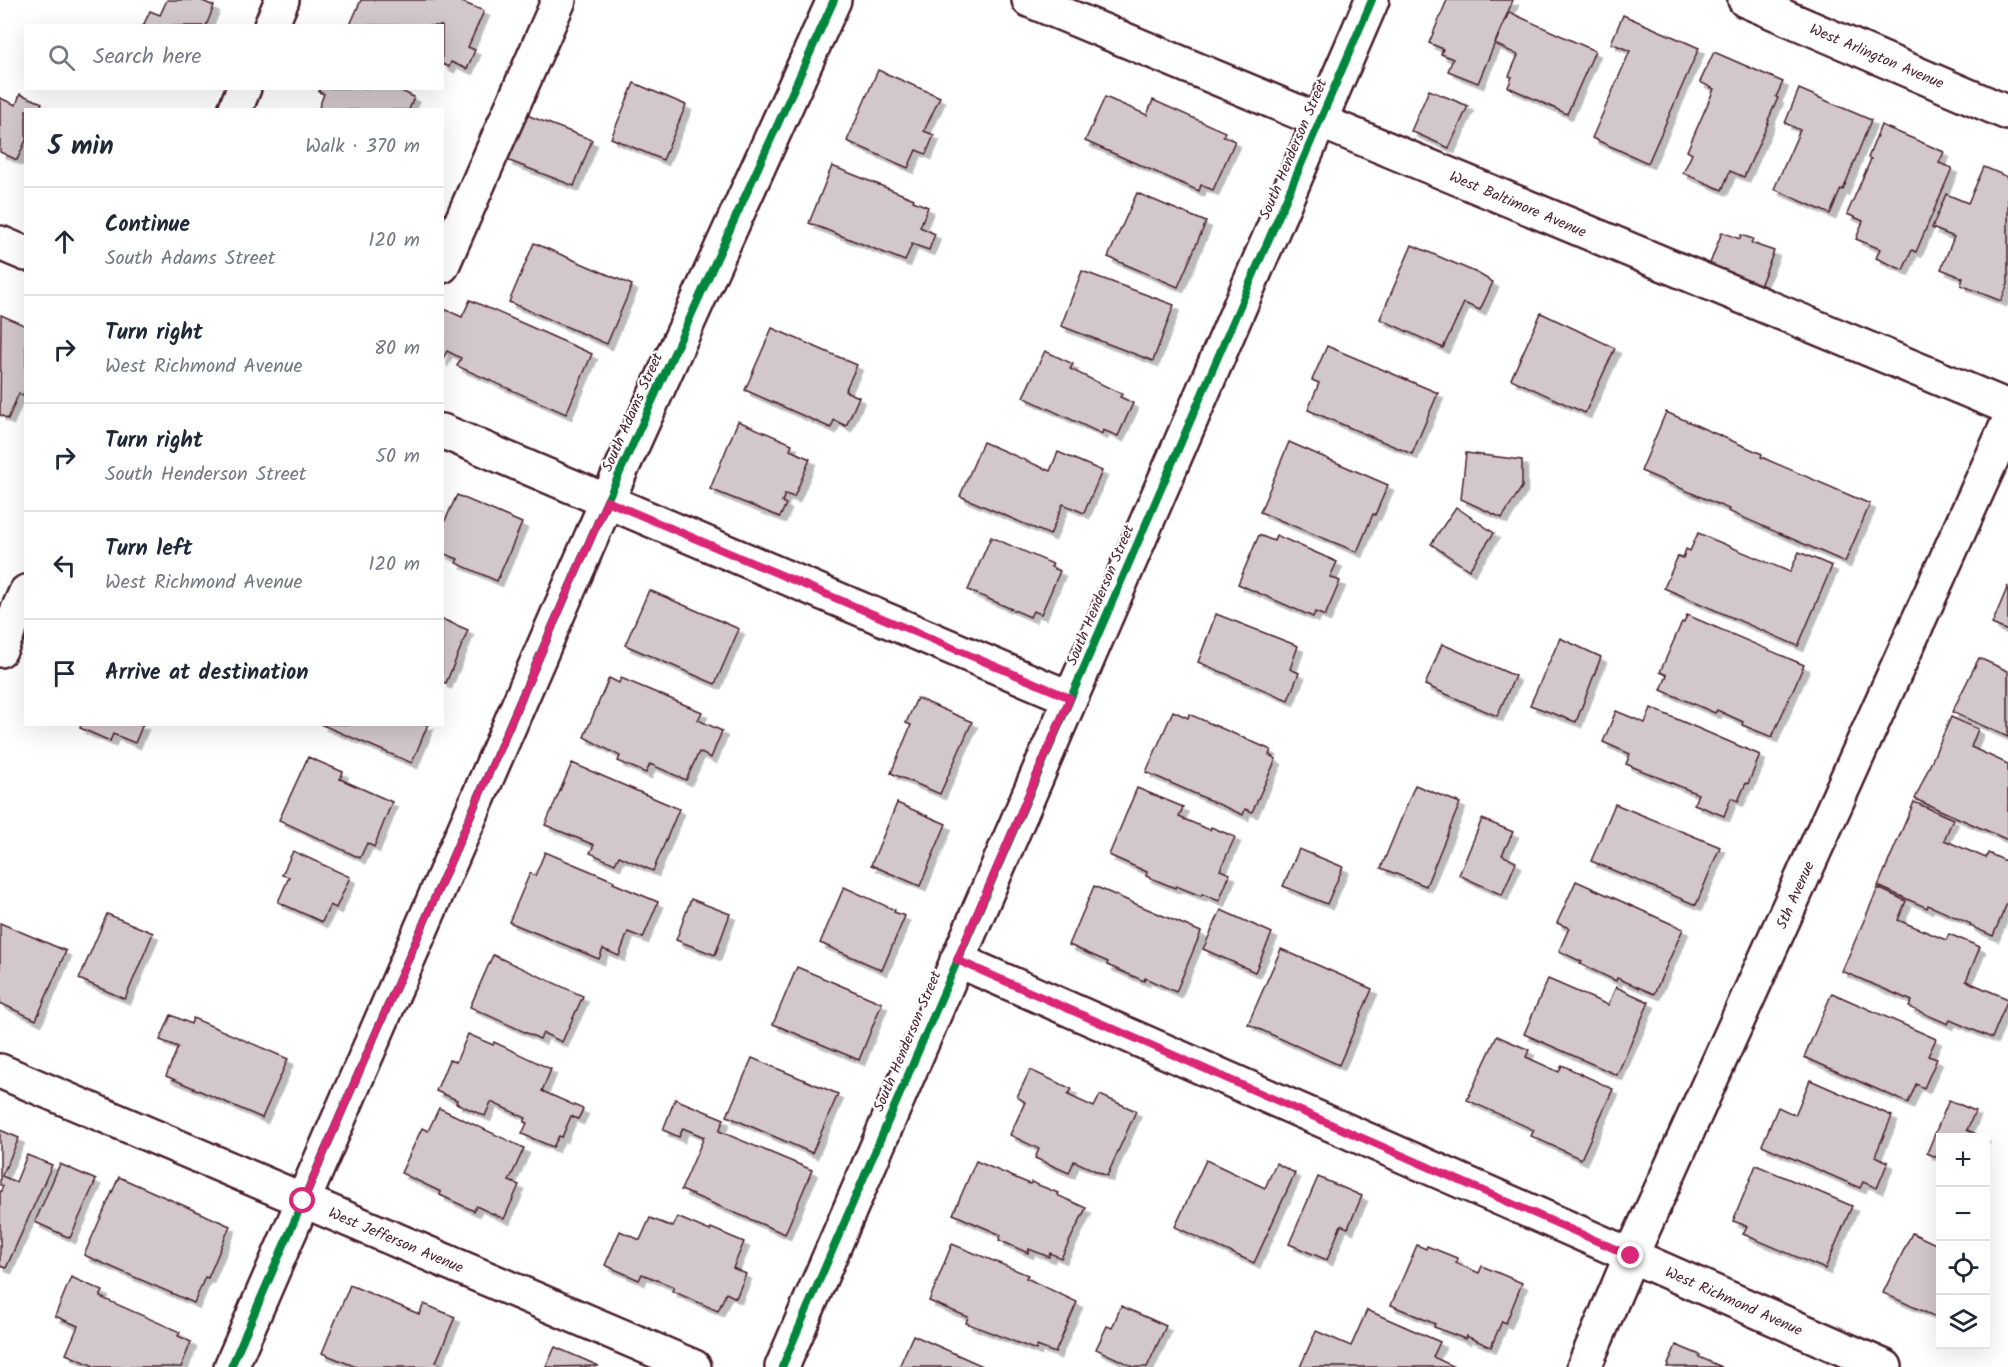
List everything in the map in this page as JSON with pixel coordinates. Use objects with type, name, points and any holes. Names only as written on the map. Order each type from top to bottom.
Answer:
[{"type":"street","points":[[272,24],[282,0]]},
{"type":"street","points":[[444,261],[559,0]]},
{"type":"street","name":"South Adams Street","points":[[231,1367],[607,501],[834,0]]},
{"type":"street","name":"West Baltimore Avenue","points":[[1029,0],[2008,407]]},
{"type":"street","name":"South Henderson Street","points":[[782,1367],[1372,0]]},
{"type":"street","name":"West Arlington Avenue","points":[[1745,0],[2008,112]]},
{"type":"street","points":[[236,108],[243,90]]},
{"type":"street","points":[[0,243],[24,253]]},
{"type":"street","name":"5th Avenue","points":[[1584,1367],[1631,1256],[2008,423]]},
{"type":"street","points":[[444,433],[1070,698]]},
{"type":"street","points":[[0,650],[24,596]]},
{"type":"street","name":"West Richmond Avenue","points":[[957,960],[1885,1367]]},
{"type":"street","name":"West Jefferson Avenue","points":[[0,1071],[694,1367]]},
{"type":"building","points":[[167,0],[200,0],[214,6],[207,24],[144,24],[150,11],[160,15]]},
{"type":"building","points":[[361,0],[457,0],[484,11],[468,47],[475,50],[467,69],[451,62],[449,67],[444,65],[444,24],[350,24]]},
{"type":"building","points":[[1447,0],[1513,0],[1478,83],[1448,71],[1453,59],[1441,54],[1443,49],[1429,43]]},
{"type":"building","points":[[1509,12],[1595,51],[1567,114],[1508,87],[1512,77],[1509,76],[1518,55],[1495,44]]},
{"type":"building","points":[[1623,15],[1699,48],[1648,163],[1592,138],[1630,51],[1611,43]]},
{"type":"building","points":[[1714,52],[1783,82],[1769,121],[1744,177],[1730,171],[1722,190],[1683,173],[1692,154],[1687,151],[1714,89],[1700,82]]},
{"type":"building","points":[[878,70],[940,97],[924,131],[934,135],[926,154],[916,150],[908,168],[847,141]]},
{"type":"building","points":[[634,83],[686,105],[663,160],[611,138]]},
{"type":"building","points":[[1799,89],[1871,120],[1843,190],[1841,189],[1830,214],[1774,189],[1800,130],[1785,123]]},
{"type":"building","points":[[320,90],[399,90],[414,97],[410,108],[319,108],[324,94],[319,92]]},
{"type":"building","points":[[1429,90],[1468,106],[1449,148],[1411,131]]},
{"type":"building","points":[[20,94],[42,103],[40,108],[24,108],[24,144],[17,160],[0,152],[0,98],[16,105]]},
{"type":"building","points":[[1105,97],[1147,115],[1153,100],[1225,132],[1223,136],[1235,141],[1213,190],[1201,185],[1199,191],[1085,141]]},
{"type":"building","points":[[524,114],[592,140],[574,186],[507,160]]},
{"type":"building","points":[[1881,125],[1944,152],[1939,163],[1952,168],[1916,252],[1912,250],[1903,270],[1876,258],[1880,249],[1856,239],[1863,221],[1847,214],[1871,159],[1868,158]]},
{"type":"building","points":[[832,166],[914,199],[913,201],[928,207],[920,227],[935,234],[929,250],[912,244],[905,261],[809,223]]},
{"type":"building","points":[[1984,167],[2008,177],[2008,284],[2001,301],[1961,285],[1963,278],[1941,269],[1954,237],[1932,228],[1946,194],[1968,203]]},
{"type":"building","points":[[1137,193],[1206,222],[1178,287],[1108,257]]},
{"type":"building","points":[[1722,232],[1740,239],[1741,235],[1753,239],[1751,243],[1774,251],[1760,286],[1709,266]]},
{"type":"building","points":[[534,243],[632,285],[607,344],[509,302]]},
{"type":"building","points":[[1412,245],[1493,282],[1480,310],[1464,303],[1443,348],[1380,319]]},
{"type":"building","points":[[1082,271],[1174,305],[1153,361],[1061,326]]},
{"type":"building","points":[[470,300],[592,354],[566,414],[457,366],[461,358],[447,351],[444,357],[444,309],[462,317]]},
{"type":"building","points":[[1541,313],[1615,348],[1585,413],[1511,379]]},
{"type":"building","points":[[1,315],[24,325],[24,392],[22,396],[19,393],[8,419],[0,415]]},
{"type":"building","points":[[772,328],[857,365],[845,391],[859,397],[846,426],[834,420],[831,428],[745,390]]},
{"type":"building","points":[[1327,346],[1438,393],[1412,454],[1308,410],[1319,383],[1312,380]]},
{"type":"building","points":[[1045,351],[1073,364],[1070,369],[1122,394],[1120,397],[1133,403],[1118,436],[1103,430],[1102,434],[1023,397]]},
{"type":"building","points":[[1666,412],[1762,454],[1761,457],[1870,504],[1845,562],[1641,471]]},
{"type":"building","points":[[738,421],[792,444],[790,450],[810,459],[794,497],[785,494],[782,502],[786,504],[780,517],[710,489]]},
{"type":"building","points":[[983,442],[1050,471],[1058,452],[1102,471],[1084,513],[1063,504],[1050,535],[960,496]]},
{"type":"building","points":[[1289,442],[1388,485],[1357,552],[1260,512]]},
{"type":"building","points":[[1466,453],[1522,460],[1522,487],[1502,518],[1461,499]]},
{"type":"building","points":[[457,495],[522,523],[497,581],[456,563],[458,559],[444,554],[444,523]]},
{"type":"building","points":[[1456,507],[1494,533],[1469,570],[1431,544]]},
{"type":"building","points":[[1698,533],[1790,572],[1799,552],[1832,566],[1798,646],[1664,588],[1678,556],[1683,558],[1686,549],[1690,551]]},
{"type":"building","points":[[1259,535],[1274,541],[1276,535],[1337,562],[1330,577],[1340,581],[1325,616],[1315,612],[1313,617],[1238,584]]},
{"type":"building","points":[[991,537],[1053,564],[1051,567],[1060,571],[1041,614],[1033,611],[1030,617],[968,590]]},
{"type":"building","points":[[2008,586],[2008,631],[1992,624]]},
{"type":"building","points":[[649,590],[739,629],[715,684],[625,645]]},
{"type":"building","points":[[1216,614],[1298,646],[1290,669],[1299,673],[1288,700],[1198,662]]},
{"type":"building","points":[[1687,615],[1804,665],[1772,737],[1742,725],[1743,722],[1717,710],[1715,713],[1661,690],[1667,675],[1660,672]]},
{"type":"building","points":[[444,620],[468,630],[446,683],[444,682]]},
{"type":"building","points":[[1560,638],[1601,657],[1576,722],[1530,705]]},
{"type":"building","points":[[1442,644],[1515,676],[1497,716],[1425,685]]},
{"type":"building","points":[[1979,658],[2008,671],[2008,737],[1952,712]]},
{"type":"building","points":[[609,678],[619,683],[621,678],[702,712],[698,720],[722,731],[711,758],[699,752],[686,780],[650,764],[646,773],[618,761],[620,756],[584,737]]},
{"type":"building","points":[[917,698],[972,722],[940,794],[891,773],[911,725],[906,723]]},
{"type":"building","points":[[1651,708],[1760,755],[1738,801],[1731,798],[1724,816],[1694,804],[1698,794],[1626,764],[1630,754],[1603,742],[1616,711],[1645,723]]},
{"type":"building","points":[[1173,711],[1188,718],[1189,714],[1271,750],[1269,755],[1276,759],[1252,812],[1245,809],[1243,815],[1146,772]]},
{"type":"building","points":[[1951,717],[1978,729],[1971,747],[2008,764],[2008,840],[1915,799]]},
{"type":"building","points":[[80,726],[142,726],[135,743],[113,734],[110,741],[80,728]]},
{"type":"building","points":[[325,726],[427,726],[412,763]]},
{"type":"building","points":[[308,757],[343,772],[340,779],[392,802],[374,847],[367,843],[360,858],[279,820]]},
{"type":"building","points":[[572,763],[679,809],[653,871],[619,856],[615,864],[590,853],[594,845],[545,825]]},
{"type":"building","points":[[1415,785],[1460,803],[1426,886],[1381,868]]},
{"type":"building","points":[[1137,788],[1183,807],[1179,817],[1210,830],[1211,827],[1235,837],[1220,870],[1230,874],[1219,901],[1176,886],[1175,888],[1146,876],[1147,872],[1109,855]]},
{"type":"building","points":[[1914,802],[1953,819],[1944,840],[1986,858],[1988,853],[2008,862],[2008,901],[1993,936],[1928,905],[1927,908],[1878,886]]},
{"type":"building","points":[[897,803],[946,824],[920,886],[871,865]]},
{"type":"building","points":[[1615,804],[1720,847],[1696,905],[1591,861]]},
{"type":"building","points":[[1482,819],[1513,832],[1502,855],[1516,862],[1502,895],[1459,875]]},
{"type":"building","points":[[1299,849],[1343,867],[1327,904],[1283,886]]},
{"type":"building","points":[[293,851],[350,877],[336,908],[330,905],[322,922],[278,902],[289,877],[282,875]]},
{"type":"building","points":[[545,852],[658,902],[643,938],[628,932],[619,956],[603,949],[599,959],[509,922],[530,873],[535,876]]},
{"type":"building","points":[[1576,881],[1683,929],[1654,994],[1617,978],[1616,981],[1559,951],[1569,928],[1557,923]]},
{"type":"building","points":[[1094,886],[1201,932],[1176,992],[1107,965],[1108,962],[1069,945]]},
{"type":"building","points":[[844,887],[905,916],[882,970],[820,943]]},
{"type":"building","points":[[1878,888],[1906,901],[1898,920],[1946,940],[1949,934],[1980,947],[1966,981],[2008,999],[1992,1038],[1950,1020],[1948,1024],[1909,1007],[1912,1001],[1842,971]]},
{"type":"building","points":[[691,899],[730,914],[715,955],[676,940]]},
{"type":"building","points":[[1221,910],[1272,933],[1255,972],[1203,949]]},
{"type":"building","points":[[107,914],[153,933],[125,999],[79,979]]},
{"type":"building","points":[[0,923],[66,951],[36,1020],[0,1003]]},
{"type":"building","points":[[1281,949],[1372,989],[1339,1065],[1248,1024]]},
{"type":"building","points":[[493,955],[583,996],[562,1042],[543,1033],[540,1039],[470,1007]]},
{"type":"building","points":[[797,967],[882,1003],[859,1060],[773,1024]]},
{"type":"building","points":[[1548,979],[1608,1005],[1616,987],[1649,1002],[1617,1075],[1524,1034]]},
{"type":"building","points":[[1832,993],[1936,1039],[1928,1056],[1937,1059],[1924,1088],[1916,1084],[1908,1103],[1804,1057]]},
{"type":"building","points":[[171,1015],[191,1024],[193,1018],[288,1059],[262,1118],[166,1076],[178,1047],[160,1040]]},
{"type":"building","points":[[468,1034],[493,1045],[494,1042],[551,1069],[542,1091],[583,1109],[578,1119],[571,1116],[562,1137],[559,1136],[553,1147],[522,1134],[527,1123],[524,1122],[526,1118],[491,1102],[485,1116],[436,1091],[449,1060],[456,1062]]},
{"type":"building","points":[[1497,1036],[1529,1050],[1526,1057],[1559,1072],[1562,1065],[1613,1089],[1581,1159],[1531,1136],[1534,1130],[1467,1100]]},
{"type":"building","points":[[752,1058],[838,1094],[812,1153],[727,1116]]},
{"type":"building","points":[[1030,1070],[1072,1089],[1068,1095],[1094,1107],[1100,1095],[1136,1111],[1107,1176],[1074,1161],[1069,1173],[1035,1158],[1039,1149],[1010,1135],[1025,1102],[1017,1097]]},
{"type":"building","points":[[1810,1080],[1892,1116],[1875,1156],[1888,1162],[1877,1188],[1863,1182],[1860,1188],[1762,1145],[1778,1107],[1795,1115]]},
{"type":"building","points":[[675,1099],[724,1119],[719,1131],[812,1170],[785,1234],[681,1190],[704,1137],[683,1128],[679,1137],[663,1130]]},
{"type":"building","points":[[1949,1100],[1975,1111],[1967,1130],[1974,1133],[1936,1133],[1936,1157],[1927,1153]]},
{"type":"building","points":[[439,1108],[524,1148],[509,1181],[519,1185],[504,1219],[476,1206],[474,1211],[401,1173],[422,1128],[428,1131]]},
{"type":"building","points":[[0,1130],[19,1138],[2,1176],[16,1182],[27,1155],[52,1165],[6,1268],[0,1266],[0,1193],[3,1186],[0,1185]]},
{"type":"building","points":[[1206,1160],[1265,1188],[1276,1163],[1295,1173],[1254,1263],[1175,1227]]},
{"type":"building","points":[[976,1161],[1058,1193],[1057,1195],[1086,1208],[1061,1258],[1050,1253],[1049,1257],[1029,1249],[1028,1253],[999,1240],[1001,1235],[953,1214]]},
{"type":"building","points":[[60,1164],[96,1180],[70,1238],[35,1222]]},
{"type":"building","points":[[1756,1165],[1852,1206],[1825,1269],[1743,1234],[1747,1226],[1733,1221]]},
{"type":"building","points":[[119,1177],[230,1226],[208,1278],[205,1277],[194,1303],[84,1255]]},
{"type":"building","points":[[1318,1177],[1362,1196],[1348,1228],[1341,1225],[1327,1260],[1289,1244]]},
{"type":"building","points":[[677,1217],[744,1242],[733,1268],[746,1274],[736,1298],[726,1293],[718,1311],[672,1291],[674,1287],[642,1274],[639,1280],[605,1265],[620,1231],[640,1240],[650,1218],[673,1227]]},
{"type":"building","points":[[1912,1233],[1936,1244],[1936,1317],[1883,1293]]},
{"type":"building","points":[[952,1244],[1028,1275],[1026,1278],[1077,1302],[1055,1353],[1037,1346],[1036,1350],[966,1323],[968,1317],[929,1301]]},
{"type":"building","points":[[1417,1245],[1426,1249],[1427,1246],[1457,1258],[1456,1263],[1479,1273],[1482,1266],[1522,1283],[1506,1323],[1502,1321],[1491,1347],[1466,1336],[1465,1339],[1434,1327],[1435,1324],[1391,1305]]},
{"type":"building","points":[[71,1277],[103,1291],[100,1297],[180,1332],[178,1336],[191,1342],[181,1367],[96,1367],[66,1354],[78,1326],[55,1316]]},
{"type":"building","points":[[350,1285],[419,1314],[424,1304],[455,1317],[436,1362],[444,1367],[356,1367],[322,1353]]},
{"type":"building","points":[[1121,1306],[1166,1326],[1147,1367],[1134,1367],[1096,1349],[1107,1326],[1112,1328]]},
{"type":"building","points":[[1367,1310],[1440,1342],[1433,1357],[1455,1367],[1300,1367],[1316,1331],[1351,1346]]},
{"type":"building","points":[[913,1335],[985,1367],[899,1367]]},
{"type":"building","points":[[1676,1345],[1700,1355],[1699,1357],[1722,1367],[1667,1367]]},
{"type":"building","points":[[555,1347],[599,1366],[546,1367]]},
{"type":"cycle path","points":[[231,1367],[607,501],[834,0]]},
{"type":"cycle path","points":[[782,1367],[1372,0]]},
{"type":"route","points":[[303,1201],[607,501],[1070,698],[957,960],[1631,1256]]}]
